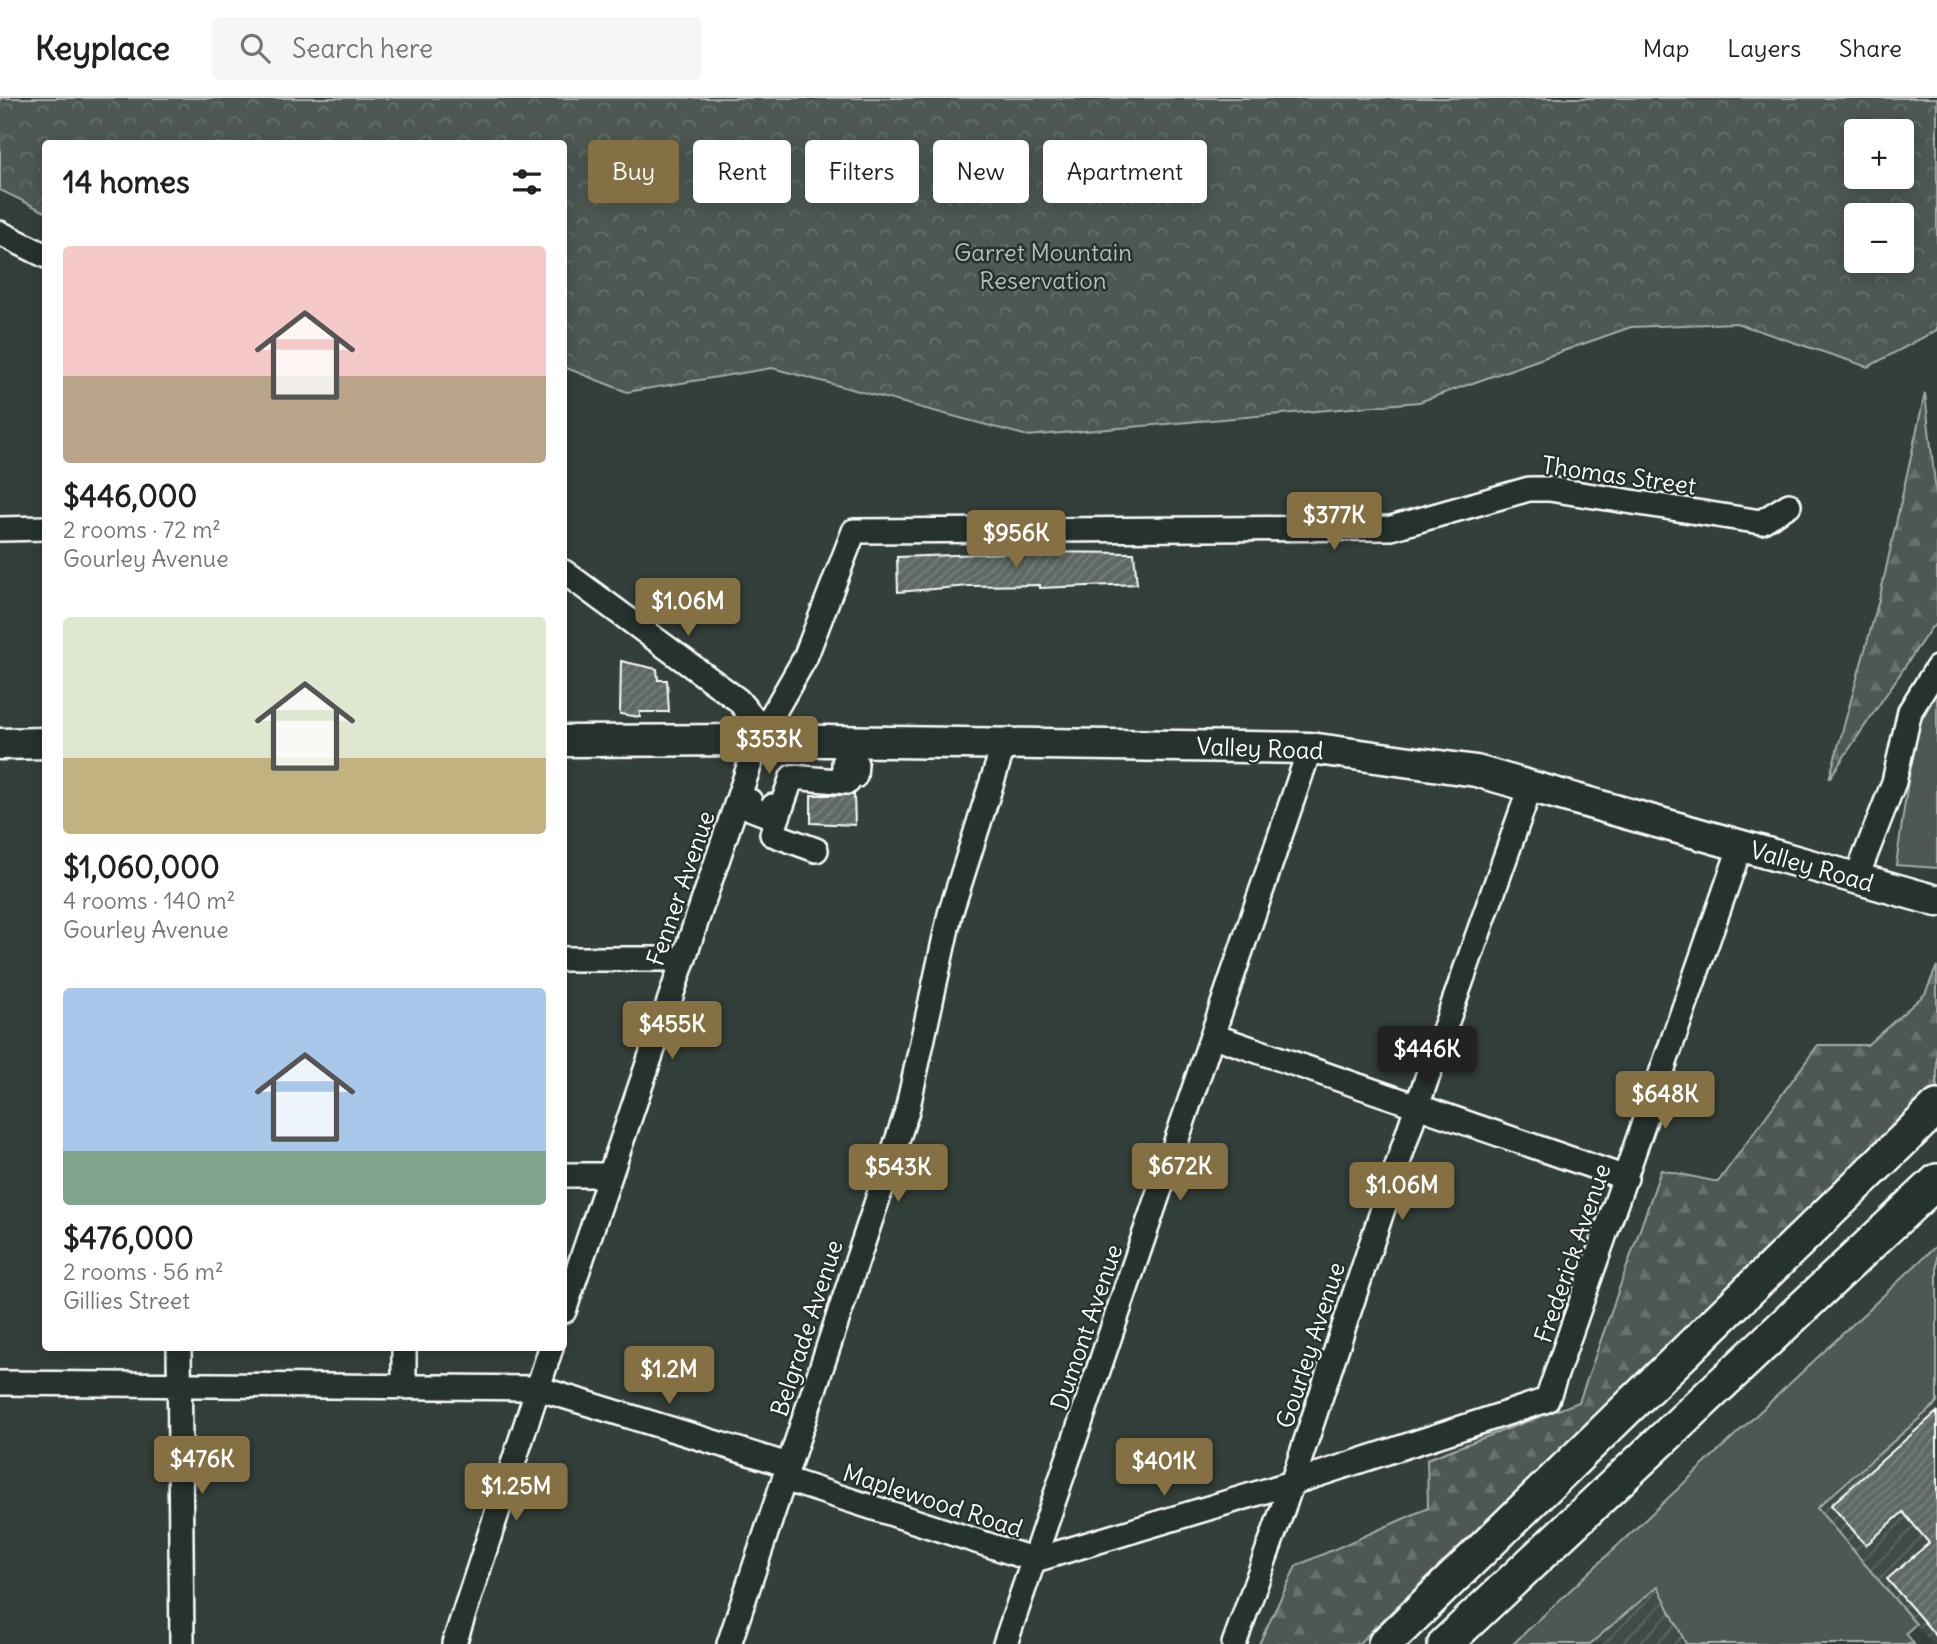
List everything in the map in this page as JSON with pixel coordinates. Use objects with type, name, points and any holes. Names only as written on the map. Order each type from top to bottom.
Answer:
[{"type":"highway","points":[[1385,1644],[1937,1107]]},
{"type":"highway","points":[[1445,1644],[1937,1181]]},
{"type":"main road","name":"Valley Road","points":[[567,741],[758,740],[849,759],[1004,744],[1310,748],[1476,771],[1937,901]]},
{"type":"main road","points":[[0,744],[42,743]]},
{"type":"street","points":[[0,233],[42,254]]},
{"type":"street","name":"Thomas Street","points":[[854,531],[1380,528],[1529,489],[1549,489],[1762,522],[1789,505]]},
{"type":"street","points":[[0,529],[42,528]]},
{"type":"street","name":"Fenner Avenue","points":[[567,1302],[684,959],[744,799],[758,740],[805,658],[854,531]]},
{"type":"street","points":[[567,574],[738,700],[753,718],[758,740]]},
{"type":"street","points":[[1856,880],[1894,782],[1910,711],[1937,668]]},
{"type":"street","name":"Belgrade Avenue","points":[[729,1644],[907,1111],[950,914],[1004,744]]},
{"type":"street","name":"Dumont Avenue","points":[[1005,1644],[1310,748]]},
{"type":"street","points":[[816,850],[772,834],[777,808],[792,777],[848,782],[849,759]]},
{"type":"street","name":"Gourley Avenue","points":[[1234,1644],[1292,1483],[1417,1106],[1531,785]]},
{"type":"street","points":[[744,799],[752,809],[765,814],[777,808]]},
{"type":"street","name":"Frederick Avenue","points":[[1547,1400],[1741,845]]},
{"type":"street","points":[[567,959],[684,959]]},
{"type":"street","points":[[1214,1036],[1626,1178]]},
{"type":"street","points":[[567,1175],[610,1175]]},
{"type":"street","points":[[179,1351],[182,1644]]},
{"type":"street","points":[[404,1351],[404,1385]]},
{"type":"street","points":[[454,1644],[550,1351]]},
{"type":"street","name":"Maplewood Road","points":[[0,1383],[537,1388],[1035,1560],[1292,1483],[1547,1400]]},
{"type":"shaded area","points":[[1937,1403],[1937,1644],[1932,1644],[1817,1508]]},
{"type":"shaded area","points":[[1659,1586],[1686,1644],[1590,1644]]},
{"type":"green space","name":"Garret Mountain Reservation","points":[[0,98],[1937,98],[1937,330],[1868,367],[1736,323],[1631,327],[1419,402],[1028,436],[772,368],[627,392],[567,368],[567,140],[42,140],[42,211],[0,190]]},
{"type":"green space","points":[[1925,393],[1937,502],[1937,624],[1931,628],[1829,779],[1880,596]]},
{"type":"green space","points":[[1937,692],[1937,868],[1896,865],[1915,732]]},
{"type":"green space","points":[[1937,966],[1937,1095],[1845,1175],[1358,1644],[1259,1644],[1296,1566],[1428,1508],[1427,1459],[1579,1402],[1661,1170],[1718,1182],[1818,1045],[1867,1045],[1925,994]]},
{"type":"green space","points":[[1937,1245],[1937,1403],[1817,1508],[1916,1624],[1906,1633],[1914,1644],[1686,1644],[1658,1586],[1590,1644],[1513,1644]]},
{"type":"building","points":[[1037,552],[1134,553],[1137,584],[1040,588],[1040,585],[969,586],[898,592],[897,557]]},
{"type":"building","points":[[621,661],[657,669],[658,680],[667,680],[669,712],[640,712],[640,717],[620,714]]},
{"type":"building","points":[[811,795],[854,795],[855,825],[811,823]]},
{"type":"building","points":[[1937,1412],[1937,1637],[1887,1579],[1929,1543],[1903,1512],[1866,1545],[1831,1505]]}]
